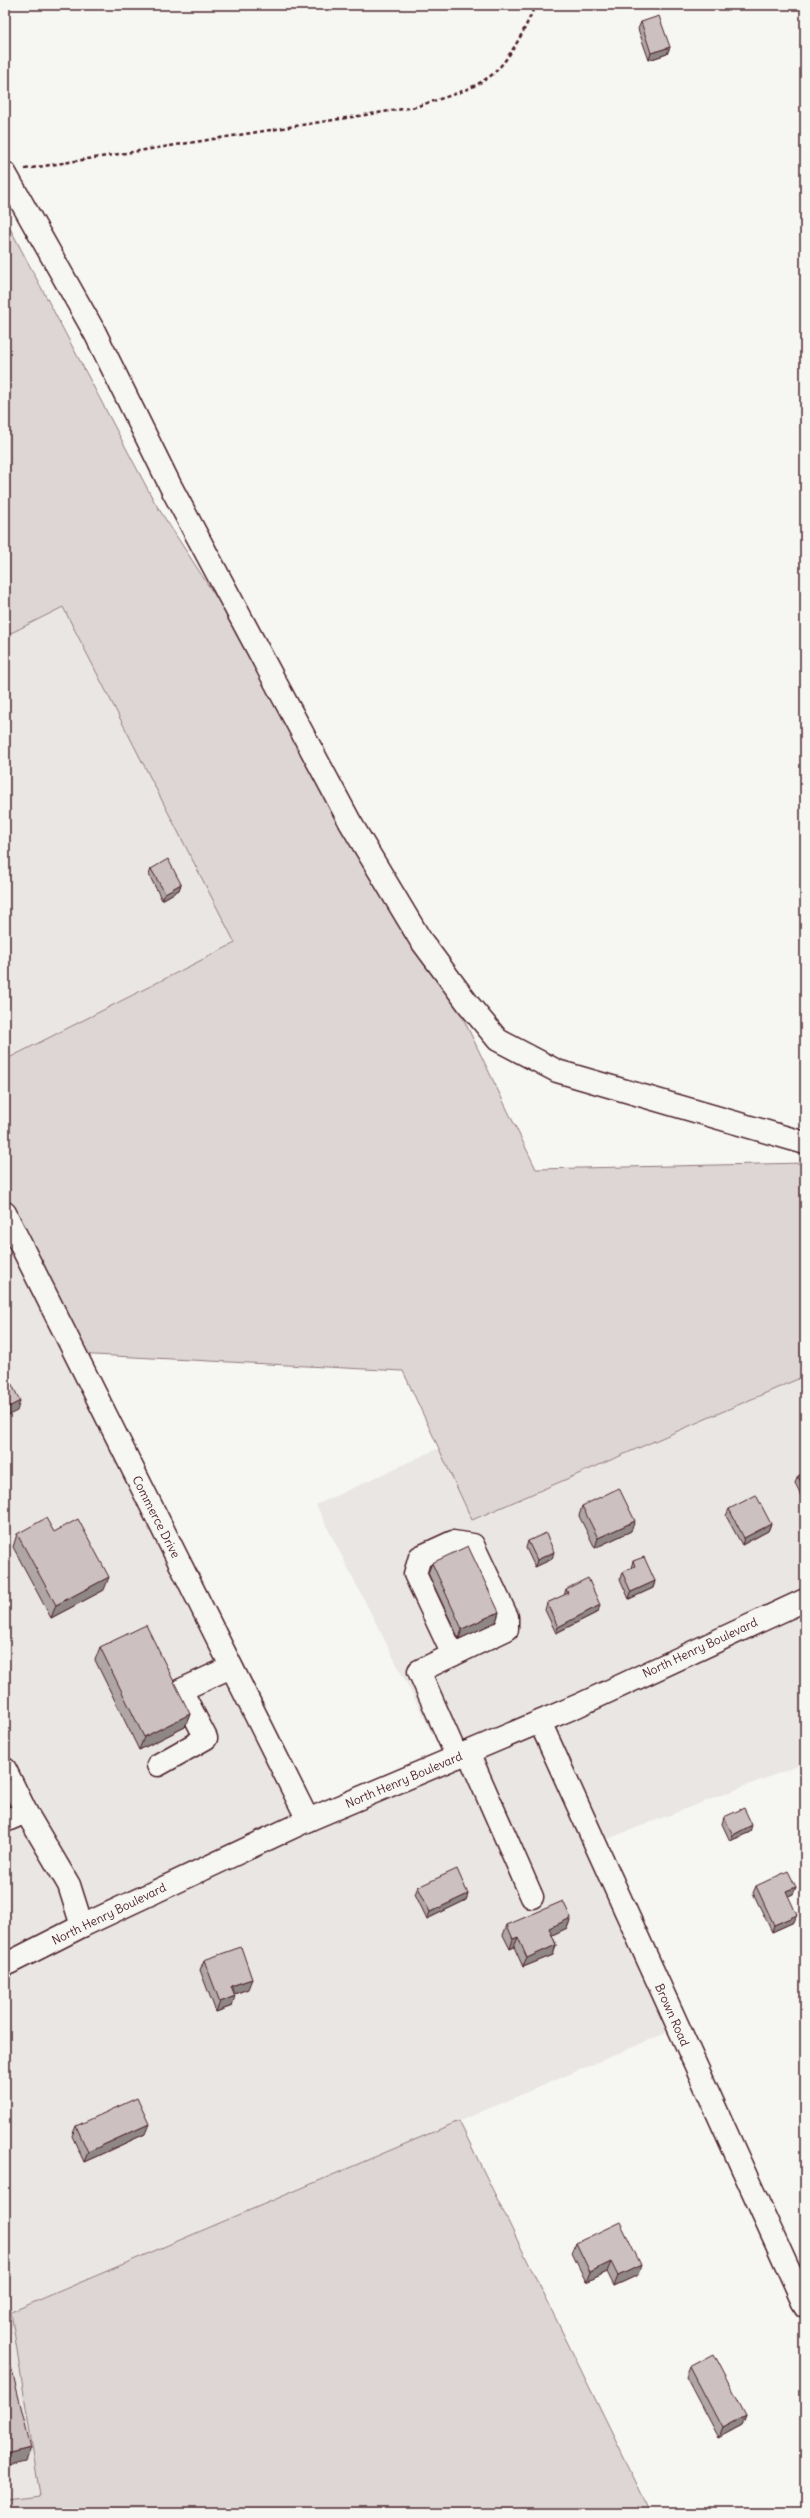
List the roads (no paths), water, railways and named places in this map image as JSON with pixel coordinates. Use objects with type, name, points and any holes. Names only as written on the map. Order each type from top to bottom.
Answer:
[{"type":"main road","points":[[13,171],[172,489],[350,822],[420,939],[468,1005],[498,1040],[557,1071],[805,1143]]},
{"type":"main road","name":"Commerce Drive","points":[[5,1213],[308,1820]]},
{"type":"main road","points":[[453,1655],[414,1574],[420,1557],[453,1542],[473,1545],[507,1617],[507,1629],[453,1655],[419,1671],[463,1755],[532,1897]]},
{"type":"main road","name":"North Henry Boulevard","points":[[5,1965],[82,1926],[308,1820],[540,1722],[805,1600]]},
{"type":"main road","points":[[158,1765],[206,1738],[181,1690],[231,1667]]},
{"type":"main road","name":"Brown Road","points":[[540,1722],[805,2306]]},
{"type":"main road","points":[[5,1769],[26,1812],[69,1885],[82,1926]]},
{"type":"main road","points":[[5,1821],[26,1812]]}]
